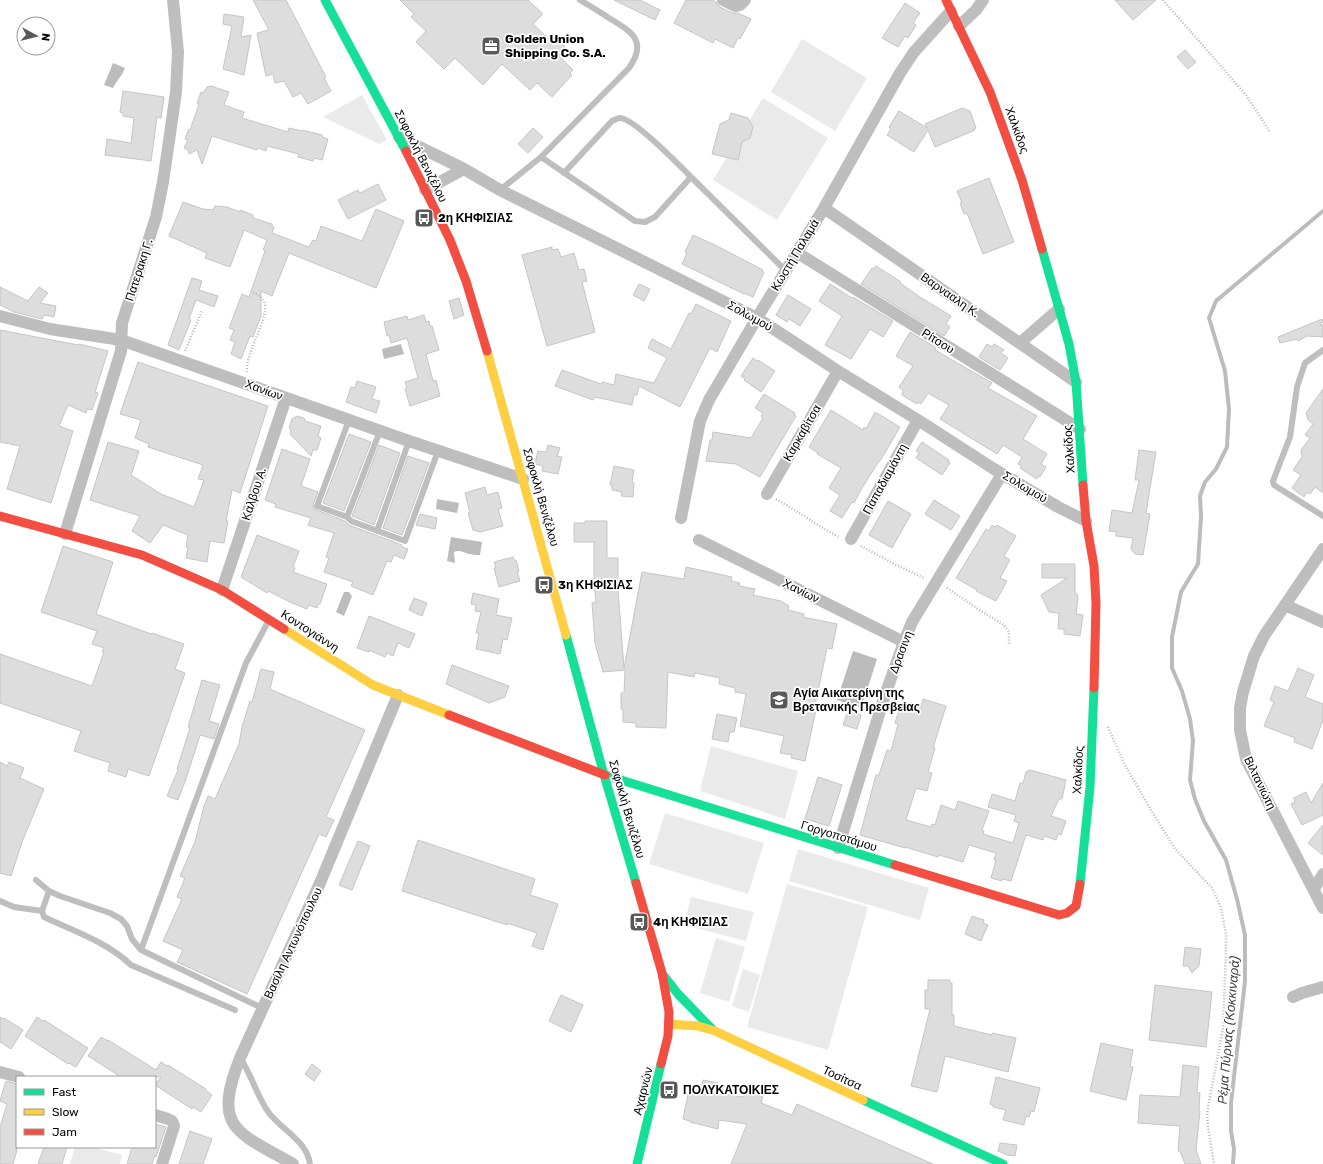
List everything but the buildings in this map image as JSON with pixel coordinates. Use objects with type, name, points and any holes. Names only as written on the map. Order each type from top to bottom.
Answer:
[{"type":"street","name":"Πατερακη Γ.","points":[[65,534],[121,352],[122,323],[156,217],[170,141],[176,92],[178,52],[173,0]]},
{"type":"street","name":"Σοφοκλή Βενιζέλου","points":[[325,0],[399,137],[450,240],[466,281],[524,479],[604,775],[662,973],[669,1006],[669,1024]]},
{"type":"street","points":[[723,0],[735,6],[740,6],[745,0]]},
{"type":"street","points":[[959,26],[976,10],[983,0]]},
{"type":"street","name":"Χαλκίδος","points":[[949,6],[990,92],[1022,180],[1069,344],[1076,382],[1086,521],[1094,566],[1096,603],[1090,787],[1081,875],[1076,906],[1067,913]]},
{"type":"street","name":"Κωστή Παλαμά","points":[[680,518],[700,421],[709,400],[756,318],[824,208],[900,73],[949,6]]},
{"type":"street","name":"Σολωμού","points":[[399,137],[500,190],[756,318],[1002,474],[1058,507],[1086,521]]},
{"type":"street","points":[[425,190],[464,170]]},
{"type":"street","name":"Βαρνααλη Κ.","points":[[824,208],[1076,382]]},
{"type":"street","name":"Ρίτσου","points":[[796,252],[1080,429]]},
{"type":"street","points":[[1020,343],[1059,309]]},
{"type":"street","name":"Χανίων","points":[[0,316],[44,327],[121,340],[380,431],[524,479]]},
{"type":"street","name":"Καρκαβίτσα","points":[[767,494],[838,371]]},
{"type":"street","name":"Καλβου Α.","points":[[222,590],[286,398]]},
{"type":"street","name":"Παπαδιαμάντη","points":[[851,539],[918,420]]},
{"type":"street","name":"Δρασινη","points":[[838,848],[884,698],[912,622],[1002,474]]},
{"type":"street","name":"Κοντογιάννη","points":[[0,516],[142,555],[222,590],[373,685],[604,775]]},
{"type":"street","name":"Χανίων","points":[[699,540],[904,642]]},
{"type":"street","name":"Βιλτανιώτη","points":[[1323,550],[1264,636],[1254,656],[1243,692],[1240,708],[1240,730],[1246,759],[1323,908]]},
{"type":"street","points":[[1285,605],[1323,622]]},
{"type":"street","name":"Βασίλη Αντωνόπουλου","points":[[293,1164],[245,1137],[235,1127],[229,1115],[229,1090],[240,1058],[320,883],[398,696]]},
{"type":"street","name":"Γοργοποτάμου","points":[[604,775],[1050,913],[1059,915],[1067,913]]},
{"type":"street","points":[[1314,889],[1323,874]]},
{"type":"street","points":[[662,973],[678,994],[715,1031]]},
{"type":"street","points":[[1293,997],[1323,987]]},
{"type":"street","name":"Τοσίτσα","points":[[669,1024],[698,1026],[715,1031],[804,1074],[1003,1164]]},
{"type":"street","name":"Αχαρνών","points":[[637,1164],[666,1048],[669,1024]]},
{"type":"street","points":[[0,1072],[16,1076]]},
{"type":"street","points":[[156,1115],[168,1118],[172,1121],[174,1126],[162,1164]]},
{"type":"lane","points":[[500,190],[541,157],[635,59],[637,49],[635,38],[628,29],[580,0]]},
{"type":"lane","points":[[564,173],[612,121],[620,118],[629,121],[648,136],[691,177],[785,270]]},
{"type":"lane","points":[[541,157],[635,221],[645,222],[655,217],[691,177]]},
{"type":"lane","points":[[1323,350],[1305,364],[1297,387],[1290,437],[1273,481],[1274,486],[1323,516]]},
{"type":"lane","points":[[349,420],[317,506],[405,542],[438,451]]},
{"type":"lane","points":[[347,518],[380,431]]},
{"type":"lane","points":[[377,531],[409,441]]},
{"type":"lane","points":[[141,950],[246,663],[269,619]]},
{"type":"lane","points":[[36,880],[49,891],[110,912],[121,919],[127,926],[132,939],[141,950],[262,1008]]},
{"type":"lane","points":[[49,891],[42,911],[44,917],[104,945],[122,956],[131,965],[236,1010]]},
{"type":"lane","points":[[0,901],[14,907],[42,911]]},
{"type":"lane","points":[[240,1058],[267,1110],[274,1119],[299,1142],[309,1158],[310,1164]]},
{"type":"path","points":[[1163,0],[1246,95],[1270,132]]},
{"type":"path","points":[[251,386],[247,377],[247,360],[263,319],[265,303],[260,296],[252,292]]},
{"type":"path","points":[[181,361],[202,311]]},
{"type":"path","points":[[767,494],[797,511],[824,530],[842,538],[851,539],[877,555],[946,587],[1004,625],[1009,632],[1009,645]]},
{"type":"path","points":[[1093,714],[1102,720],[1110,729],[1124,764],[1175,849],[1212,888],[1221,908],[1226,934],[1223,1028],[1207,1113],[1214,1164]]},
{"type":"shaded area","points":[[802,39],[867,78],[835,131],[771,92]]},
{"type":"shaded area","points":[[113,63],[125,68],[113,88],[104,85]]},
{"type":"shaded area","points":[[362,95],[387,140],[379,144],[323,117]]},
{"type":"shaded area","points":[[763,98],[828,138],[777,220],[713,180]]},
{"type":"shaded area","points":[[401,344],[404,354],[384,359],[382,349]]},
{"type":"shaded area","points":[[437,499],[459,503],[457,513],[436,509]]},
{"type":"shaded area","points":[[451,537],[482,542],[480,555],[472,555],[456,551],[454,552],[455,563],[447,561]]},
{"type":"shaded area","points":[[344,592],[349,592],[352,596],[344,616],[336,612]]},
{"type":"shaded area","points":[[853,651],[877,659],[863,703],[866,704],[865,709],[837,700]]},
{"type":"shaded area","points":[[711,746],[798,771],[785,819],[700,791]]},
{"type":"shaded area","points":[[665,813],[764,843],[748,894],[649,864]]},
{"type":"shaded area","points":[[798,849],[929,888],[920,920],[789,881]]},
{"type":"shaded area","points":[[787,884],[868,907],[828,1050],[747,1027]]},
{"type":"shaded area","points":[[691,897],[754,912],[746,941],[684,925]]},
{"type":"shaded area","points":[[716,938],[745,947],[729,1002],[700,993]]},
{"type":"shaded area","points":[[743,969],[760,975],[749,1012],[732,1006]]},
{"type":"shaded area","points":[[75,1148],[97,1148],[122,1155],[120,1164],[70,1164]]},
{"type":"waterway","name":"Ρέμα Πύρνας (Κοκκιναρά)","points":[[1233,1164],[1234,1149],[1231,1131],[1231,1103],[1245,981],[1245,935],[1226,860],[1204,821],[1195,799],[1190,780],[1193,741],[1190,719],[1182,691],[1172,668],[1172,637],[1181,592],[1198,564],[1201,517],[1200,496],[1205,482],[1216,469],[1227,447],[1229,409],[1225,371],[1209,318],[1216,301],[1323,211]]},
{"type":"traffic: fast","points":[[325,0],[406,151]]},
{"type":"traffic: fast","points":[[1042,249],[1069,344],[1076,382],[1083,485]]},
{"type":"traffic: fast","points":[[566,635],[604,775],[636,883]]},
{"type":"traffic: fast","points":[[1080,884],[1090,787],[1094,688]]},
{"type":"traffic: fast","points":[[605,775],[895,865]]},
{"type":"traffic: fast","points":[[664,976],[678,994],[712,1029]]},
{"type":"traffic: fast","points":[[637,1164],[661,1064]]},
{"type":"traffic: fast","points":[[863,1100],[1003,1164]]},
{"type":"traffic: slow","points":[[487,351],[566,635]]},
{"type":"traffic: slow","points":[[284,629],[373,685],[449,715]]},
{"type":"traffic: slow","points":[[669,1024],[698,1026],[715,1031],[863,1100]]},
{"type":"traffic: jam","points":[[946,0],[990,92],[1022,180],[1042,249]]},
{"type":"traffic: jam","points":[[406,151],[450,240],[466,281],[487,351]]},
{"type":"traffic: jam","points":[[1083,485],[1086,521],[1094,566],[1096,603],[1094,688]]},
{"type":"traffic: jam","points":[[0,516],[142,555],[222,590],[284,629]]},
{"type":"traffic: jam","points":[[449,715],[605,775]]},
{"type":"traffic: jam","points":[[895,865],[1059,915],[1067,913],[1076,906],[1080,884]]},
{"type":"traffic: jam","points":[[636,883],[662,973],[669,1012],[668,1036],[661,1064]]},
{"type":"place","name":"Golden Union Shipping Co. S.A.","points":[[491,46]]},
{"type":"place","name":"2η ΚΗΦΙΣΙΑΣ","points":[[424,218]]},
{"type":"place","name":"3η ΚΗΦΙΣΙΑΣ","points":[[544,585]]},
{"type":"place","name":"Αγία Αικατερίνη της Βρετανικής Πρεσβείας","points":[[779,700]]},
{"type":"place","name":"4η ΚΗΦΙΣΙΑΣ","points":[[639,922]]},
{"type":"place","name":"ΠΟΛΥΚΑΤΟΙΚΙΕΣ","points":[[669,1090]]}]
